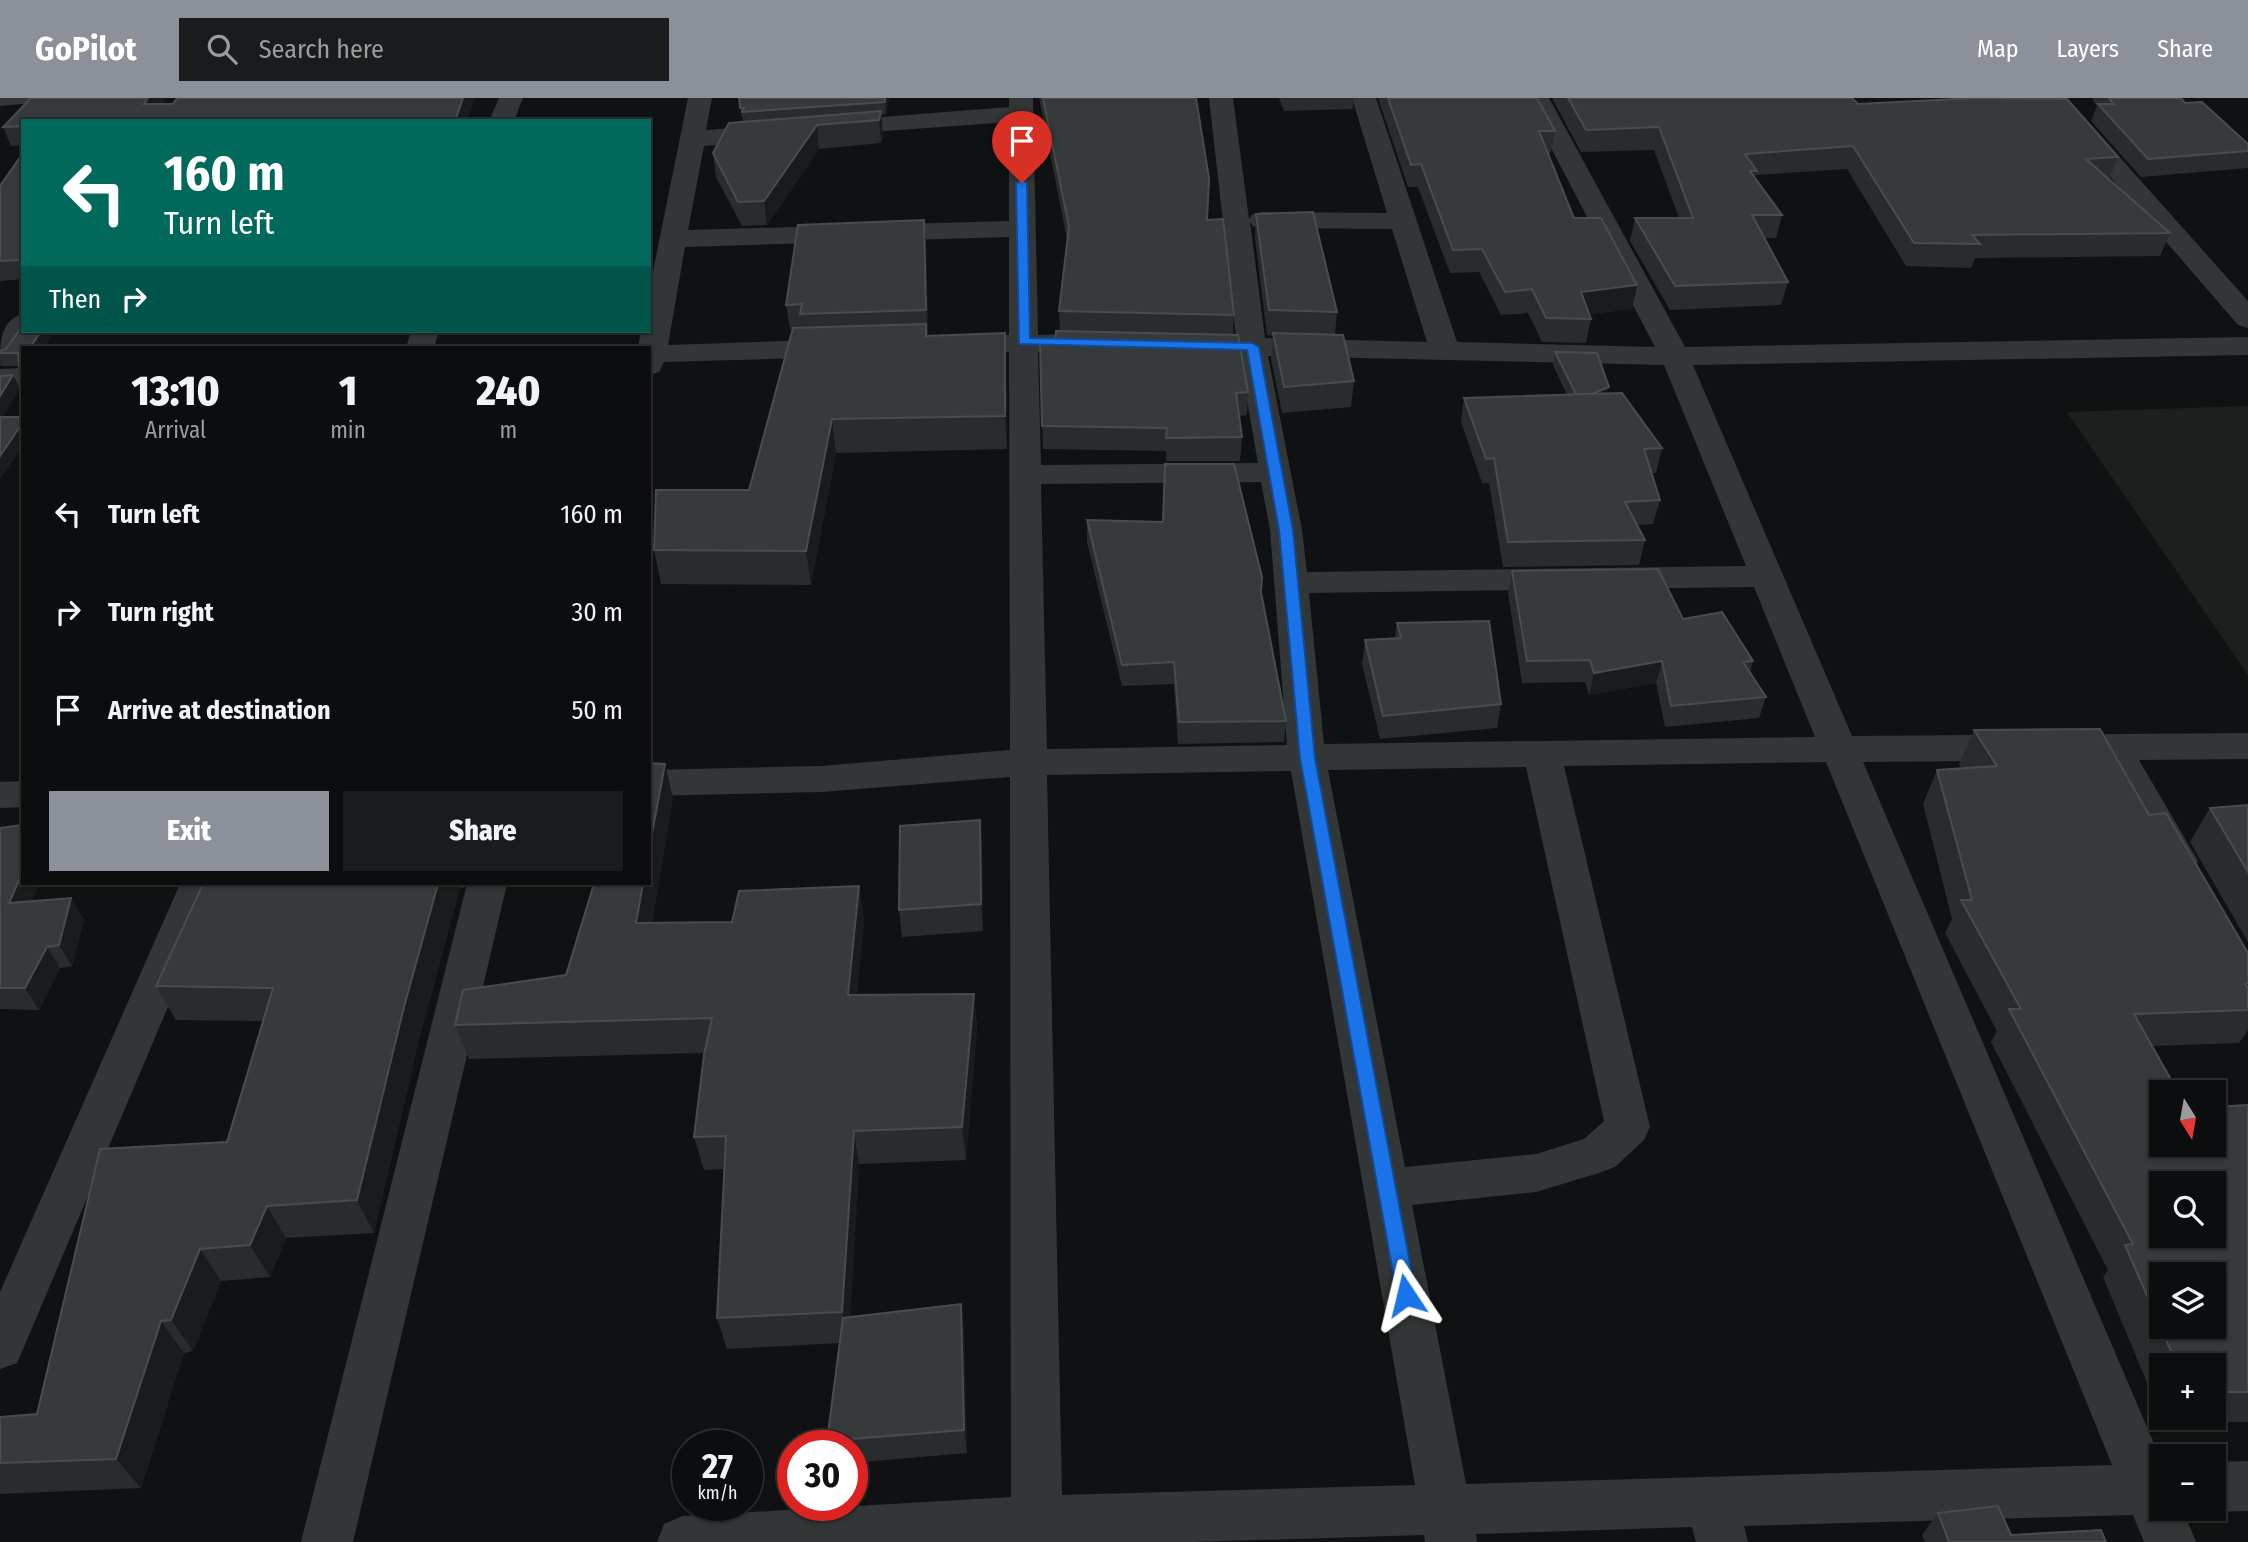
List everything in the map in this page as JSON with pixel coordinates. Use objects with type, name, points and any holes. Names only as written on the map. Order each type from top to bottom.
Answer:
[{"type":"street","points":[[0,99],[24,98]]},
{"type":"street","points":[[502,119],[510,98]]},
{"type":"street","points":[[699,98],[651,358],[873,346]]},
{"type":"street","points":[[1221,98],[1252,347],[1286,530],[1307,758],[1448,1526]]},
{"type":"street","points":[[1364,98],[1445,351]]},
{"type":"street","points":[[1537,98],[1675,356],[2149,1475]]},
{"type":"street","points":[[2054,98],[2248,319]]},
{"type":"street","points":[[692,139],[1021,106],[1037,1531]]},
{"type":"street","points":[[1237,220],[1404,221]]},
{"type":"street","points":[[674,239],[1023,229]]},
{"type":"street","points":[[0,355],[21,326]]},
{"type":"street","points":[[928,345],[1024,342],[1118,344]]},
{"type":"street","points":[[1158,345],[1675,356],[2248,346]]},
{"type":"street","points":[[0,378],[21,377]]},
{"type":"street","points":[[1025,475],[1276,472]]},
{"type":"street","points":[[1291,583],[1768,576]]},
{"type":"street","points":[[651,783],[821,779],[1028,762],[1840,749],[2248,746]]},
{"type":"street","points":[[2113,747],[2194,889]]},
{"type":"street","points":[[1387,1188],[1536,1173],[1599,1154],[1628,1127],[1542,754]]},
{"type":"street","points":[[0,795],[21,794]]},
{"type":"street","points":[[0,1347],[200,885]]},
{"type":"street","points":[[327,1542],[487,885]]},
{"type":"street","points":[[2226,1487],[2248,1486]]},
{"type":"street","points":[[683,1542],[1037,1531],[1717,1522],[2149,1489]]},
{"type":"street","points":[[2164,1521],[2170,1542]]},
{"type":"shaded area","points":[[2248,406],[2248,675],[2067,412]]},
{"type":"building","points":[[31,98],[148,98],[144,104],[173,104],[177,98],[463,98],[456,119],[21,119],[21,126],[3,127]]},
{"type":"building","points":[[739,98],[885,98],[885,102],[742,112],[744,108],[740,108]]},
{"type":"building","points":[[1043,98],[1196,98],[1209,178],[1207,220],[1223,219],[1234,315],[1059,311],[1069,227]]},
{"type":"building","points":[[1388,98],[1537,98],[1555,131],[1539,131],[1574,218],[1601,218],[1637,285],[1581,292],[1591,319],[1546,318],[1532,289],[1505,292],[1482,249],[1453,250],[1421,164],[1411,165]]},
{"type":"building","points":[[1568,98],[1852,98],[1858,104],[1976,98],[2067,99],[2118,157],[2086,159],[2170,233],[1972,235],[1980,244],[1914,243],[1853,146],[1745,154],[1757,171],[1750,171],[1782,215],[1752,215],[1788,282],[1675,286],[1635,218],[1693,218],[1659,127],[1586,130]]},
{"type":"building","points":[[2109,98],[2181,98],[2185,103],[2202,102],[2248,144],[2248,151],[2148,159],[2098,104],[2113,104]]},
{"type":"building","points":[[881,111],[879,120],[817,125],[764,201],[738,202],[713,153],[729,123]]},
{"type":"building","points":[[21,156],[19,260],[0,261],[0,186]]},
{"type":"building","points":[[1313,212],[1337,312],[1269,310],[1256,214]]},
{"type":"building","points":[[924,220],[926,310],[800,314],[802,304],[786,305],[798,225]]},
{"type":"building","points":[[926,324],[926,336],[1005,333],[1005,416],[832,419],[806,551],[654,550],[656,490],[749,490],[793,328]]},
{"type":"building","points":[[21,328],[21,333],[40,333],[31,346],[21,346],[19,366],[18,353],[0,353]]},
{"type":"building","points":[[1056,331],[1238,335],[1248,392],[1236,393],[1242,437],[1166,438],[1167,428],[1042,426],[1040,342],[1055,342]]},
{"type":"building","points":[[1273,333],[1343,335],[1354,381],[1284,387]]},
{"type":"building","points":[[1555,352],[1597,353],[1609,387],[1592,394],[1576,394]]},
{"type":"building","points":[[13,375],[0,396],[0,376]]},
{"type":"building","points":[[1622,393],[1662,448],[1644,449],[1660,500],[1625,502],[1645,540],[1508,542],[1494,458],[1486,459],[1464,398]]},
{"type":"building","points":[[0,417],[21,417],[21,425],[0,456]]},
{"type":"building","points":[[1165,464],[1234,464],[1262,577],[1261,592],[1286,721],[1179,722],[1174,662],[1122,665],[1087,520],[1163,522]]},
{"type":"building","points":[[1658,569],[1683,619],[1722,612],[1753,661],[1743,662],[1766,697],[1671,706],[1662,661],[1594,673],[1590,660],[1527,661],[1512,571]]},
{"type":"building","points":[[1489,621],[1501,704],[1383,716],[1365,640],[1401,638],[1397,623]]},
{"type":"building","points":[[2100,729],[2149,815],[2166,813],[2248,953],[2248,983],[2245,984],[2248,988],[2248,1010],[2134,1014],[2171,1080],[2149,1080],[2149,1157],[2226,1157],[2226,1106],[2248,1105],[2248,1392],[2226,1392],[2226,1353],[2172,1353],[2166,1339],[2226,1339],[2226,1262],[2149,1262],[2149,1300],[2125,1245],[2133,1244],[2009,1009],[2021,1009],[1961,900],[1972,900],[1937,770],[1997,766],[1974,730]]},
{"type":"building","points":[[651,763],[665,764],[651,839]]},
{"type":"building","points":[[2248,805],[2248,872],[2210,808]]},
{"type":"building","points":[[980,820],[981,904],[899,910],[900,826]]},
{"type":"building","points":[[21,825],[21,876],[9,903],[71,898],[59,945],[47,947],[25,988],[0,988],[0,828]]},
{"type":"building","points":[[203,885],[438,885],[404,1007],[357,1200],[267,1206],[250,1245],[200,1249],[171,1320],[161,1321],[116,1459],[0,1463],[0,1417],[37,1414],[100,1149],[227,1142],[273,988],[156,986]]},
{"type":"building","points":[[594,885],[643,885],[636,923],[732,922],[739,891],[859,886],[848,995],[974,994],[962,1127],[854,1131],[842,1312],[717,1318],[726,1136],[694,1137],[704,1055],[712,1018],[455,1025],[463,990],[566,975]]},
{"type":"building","points":[[961,1304],[964,1430],[868,1438],[868,1430],[828,1430],[843,1318]]},
{"type":"building","points":[[1998,1506],[2011,1535],[2101,1530],[2106,1542],[1949,1542],[1938,1513]]},
{"type":"route","points":[[1022,183],[1024,342],[1252,347],[1286,530],[1307,758],[1406,1295]]}]
